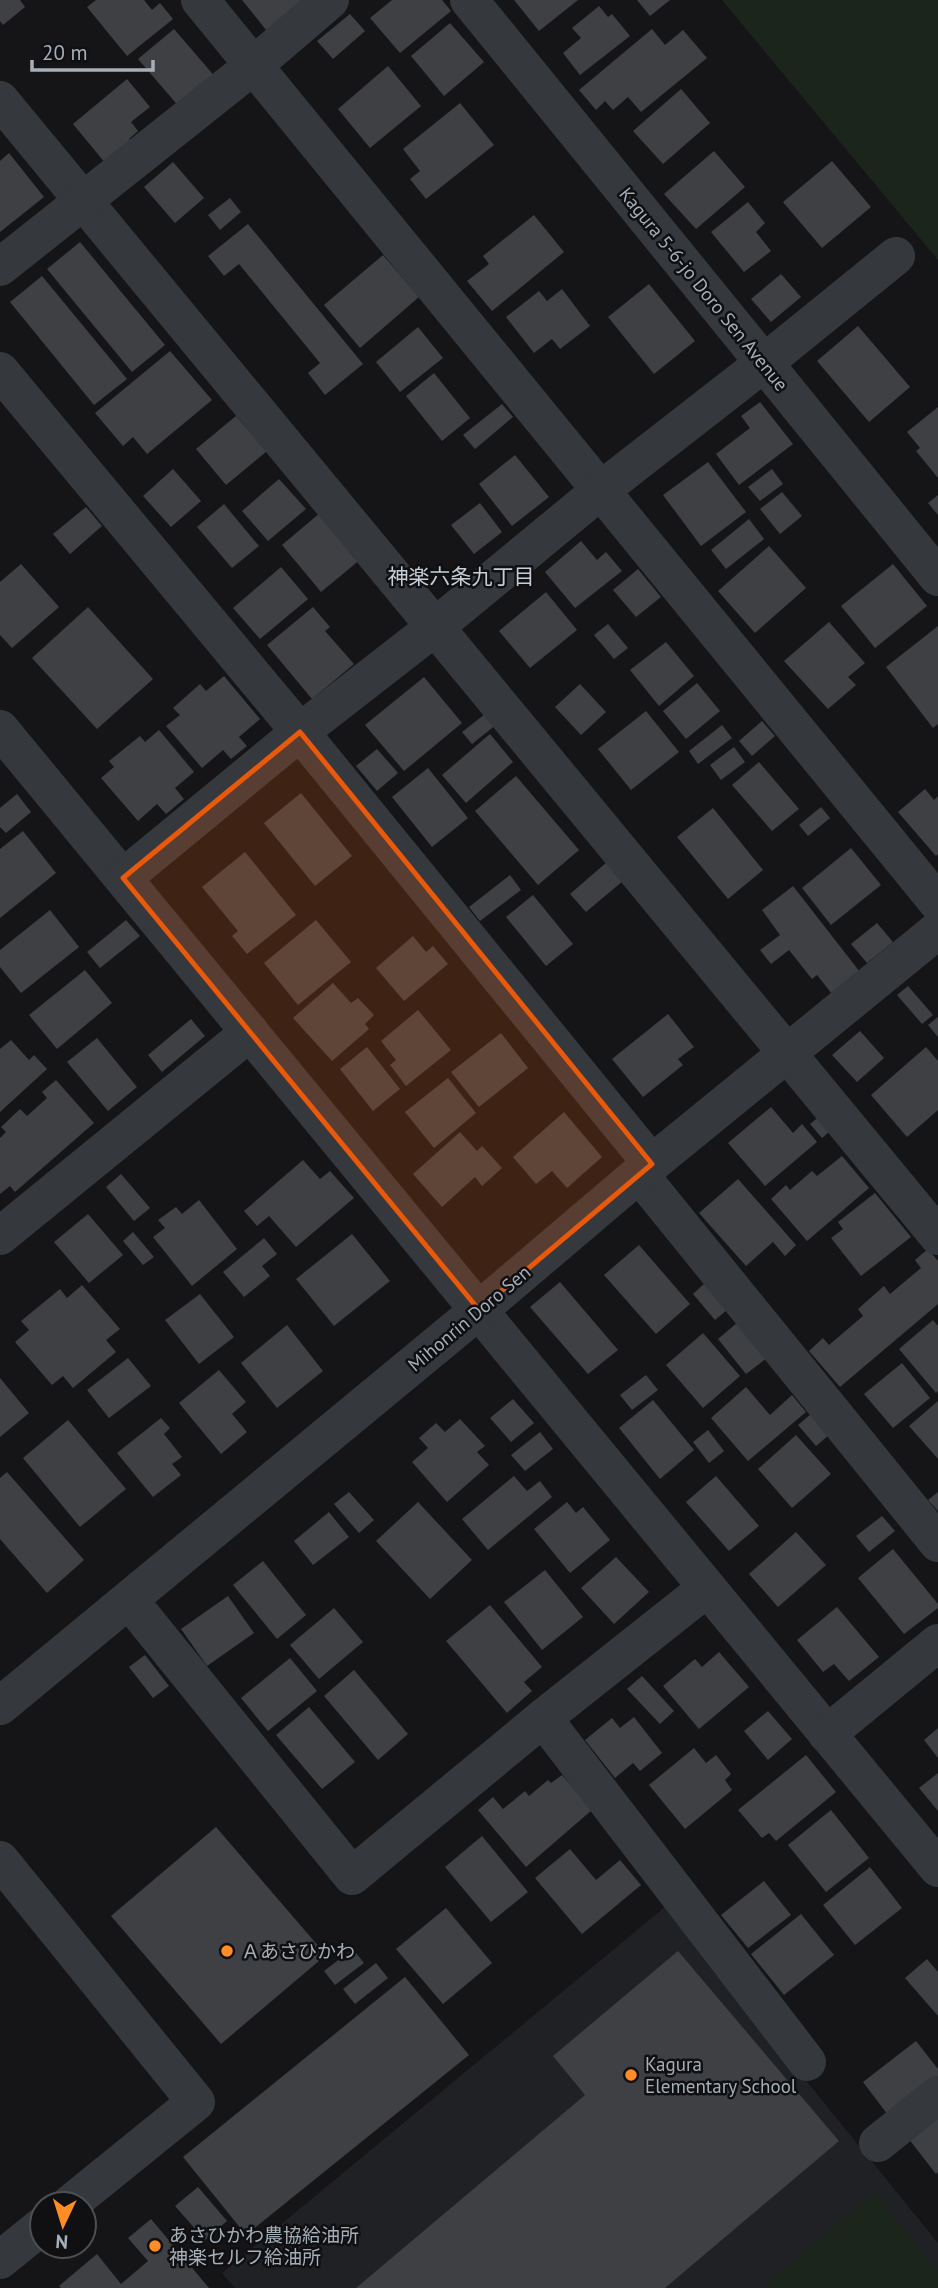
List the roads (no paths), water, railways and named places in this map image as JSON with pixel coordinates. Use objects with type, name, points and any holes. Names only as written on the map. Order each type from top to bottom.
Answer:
[{"type":"street","points":[[200,0],[938,902]]},
{"type":"street","points":[[0,267],[254,65],[330,0]]},
{"type":"street","name":"Kagura 5-6-jo Doro Sen Avenue","points":[[469,0],[938,578]]},
{"type":"street","points":[[0,100],[938,1236]]},
{"type":"street","points":[[123,878],[300,732],[435,627],[601,490],[896,256]]},
{"type":"street","points":[[0,371],[300,732],[938,1543]]},
{"type":"street","points":[[0,729],[938,1868]]},
{"type":"street","name":"Mihonrin Doro Sen","points":[[0,1706],[645,1169],[938,930]]},
{"type":"street","points":[[0,1236],[250,1032]]},
{"type":"street","points":[[129,1600],[352,1876],[543,1718],[707,1588]]},
{"type":"street","points":[[827,1734],[938,1643]]},
{"type":"street","points":[[543,1718],[807,2062]]},
{"type":"street","points":[[0,1860],[196,2102],[87,2190]]},
{"type":"street","points":[[878,2143],[938,2095]]},
{"type":"street","points":[[0,2260],[28,2237]]},
{"type":"place","name":"Ａあさひかわ","points":[[227,1951]]},
{"type":"place","name":"Kagura Elementary School","points":[[631,2075]]},
{"type":"place","name":"あさひかわ農協給油所 神楽セルフ給油所","points":[[155,2246]]},
{"type":"district","name":"神楽六条九丁目","points":[[461,577]]}]
